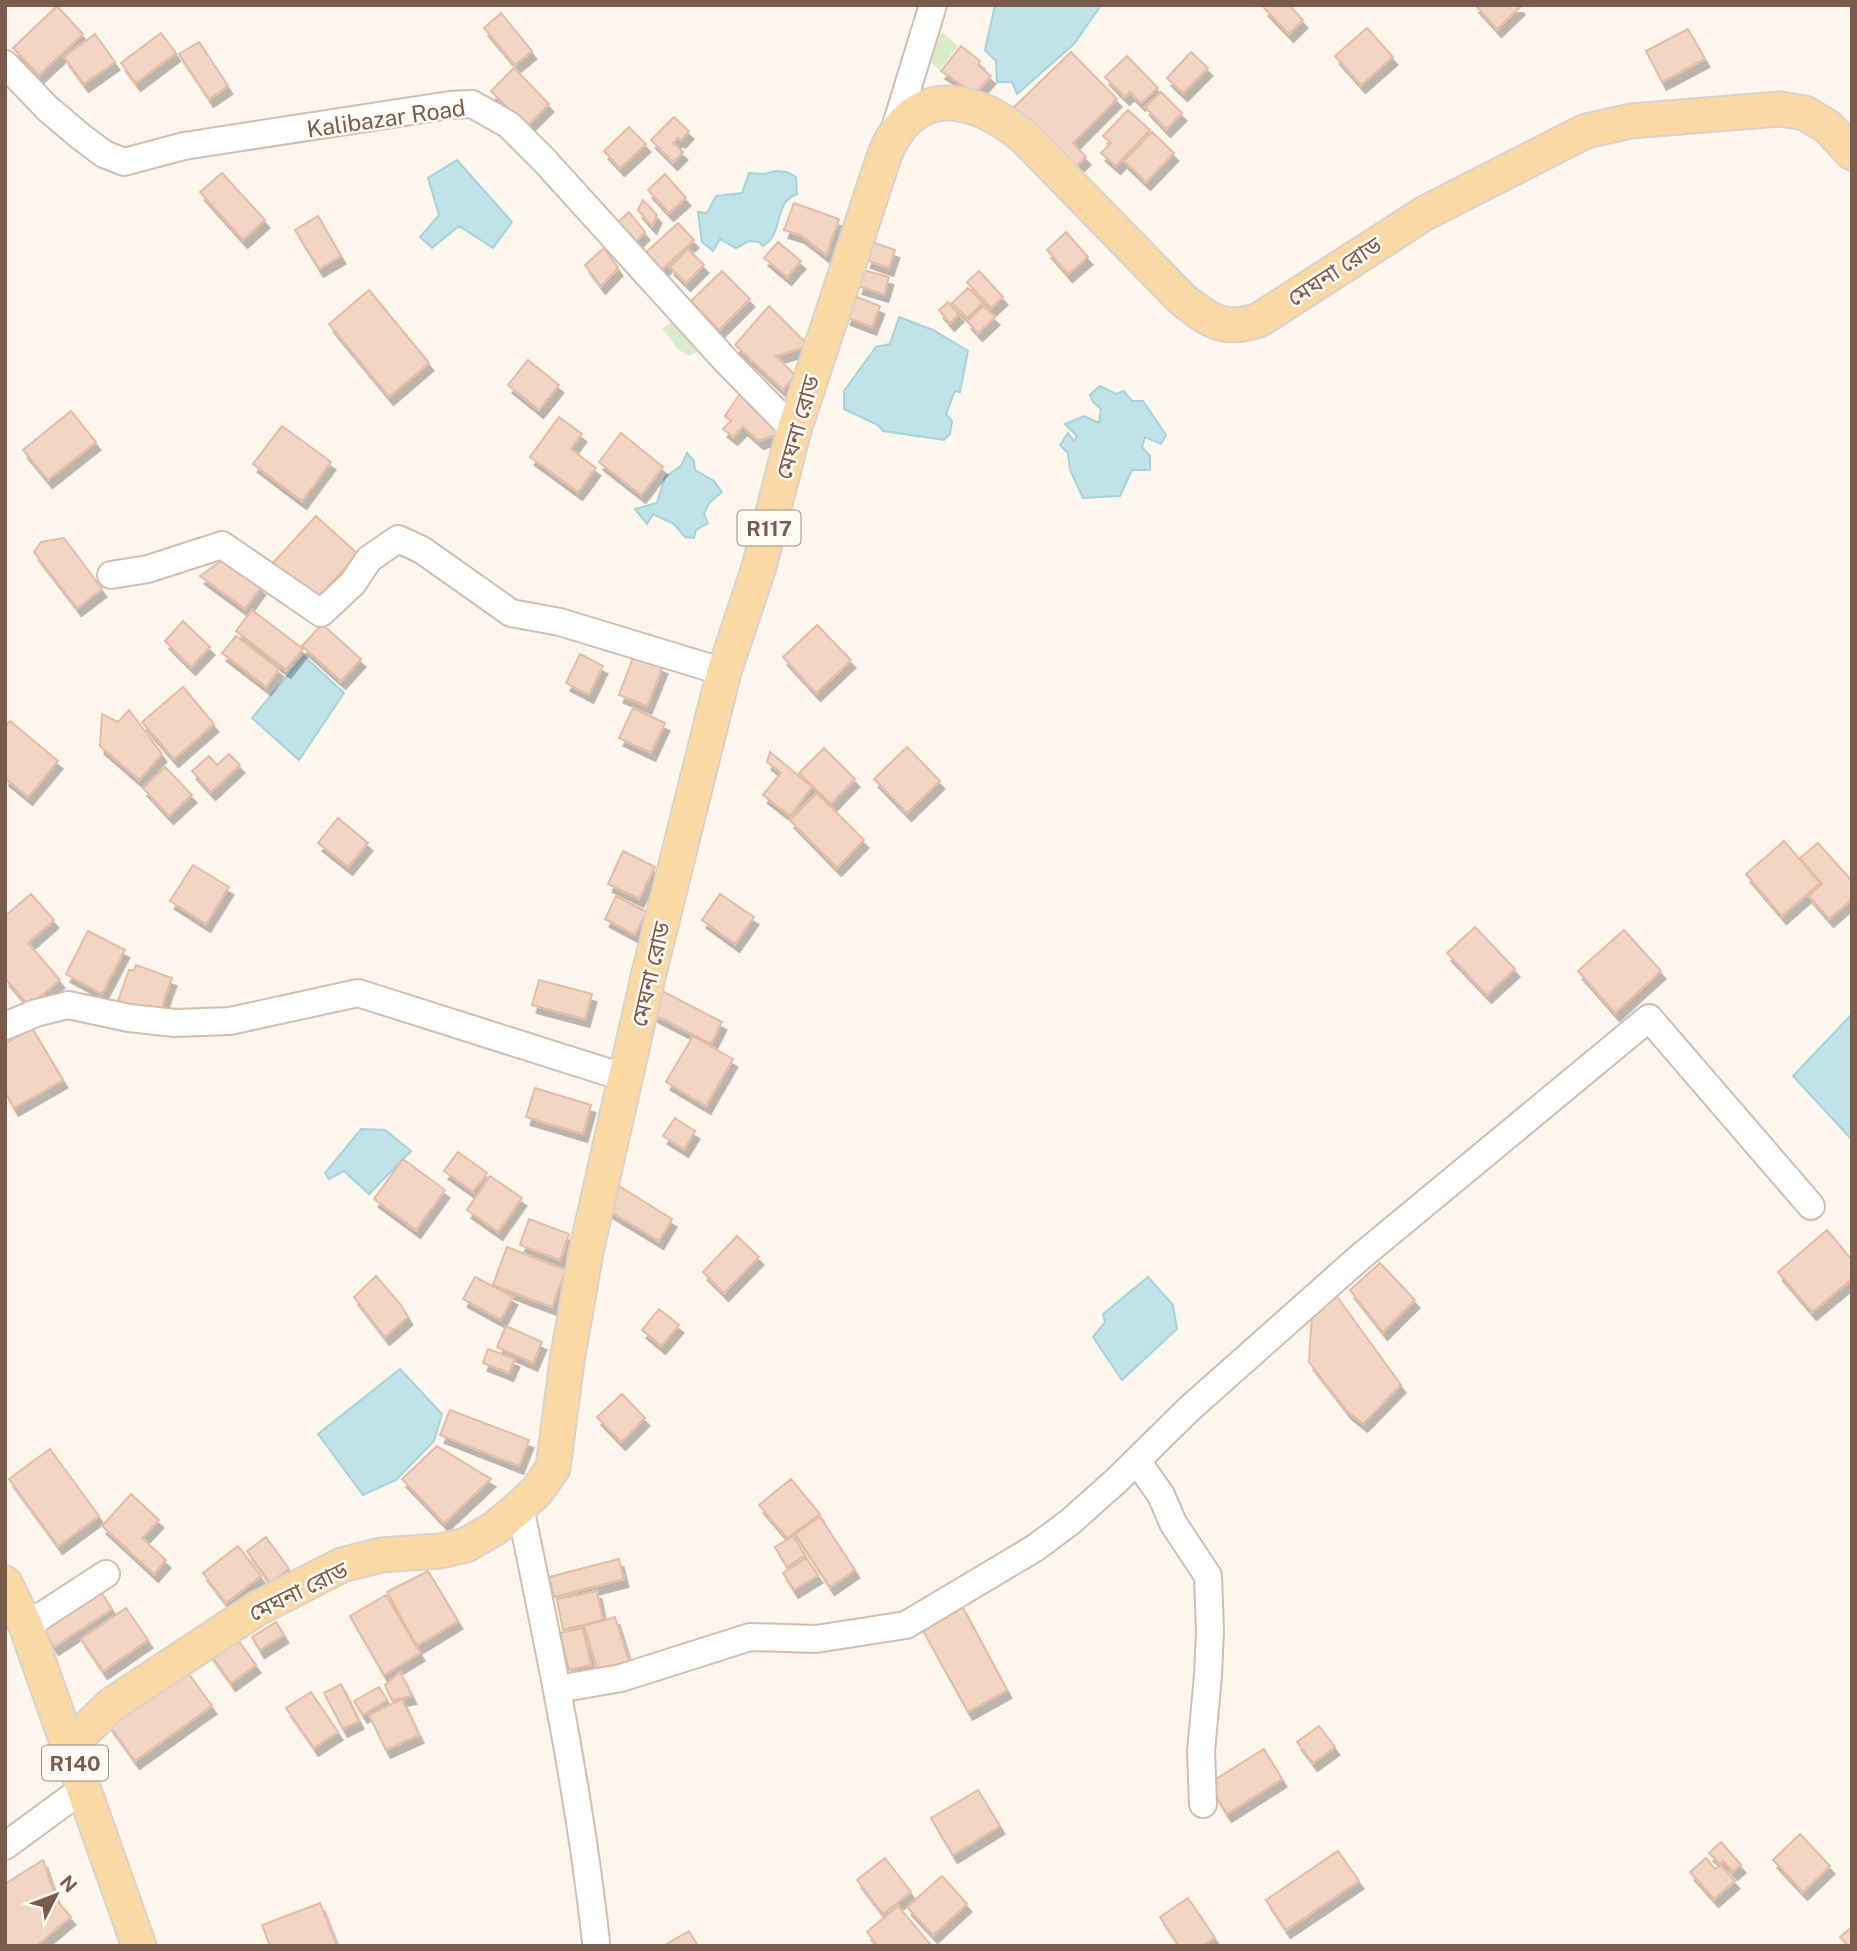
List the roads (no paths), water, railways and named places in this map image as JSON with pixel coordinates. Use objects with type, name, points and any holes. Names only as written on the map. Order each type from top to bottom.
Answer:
[{"type":"main road","name":"মেঘনা রোড","points":[[69,1746],[111,1705],[281,1595],[342,1565],[381,1555],[440,1552],[466,1545],[495,1528],[520,1507],[537,1490],[552,1468],[586,1252],[724,672],[760,567],[794,430],[893,135],[908,118],[924,108],[943,102],[963,103],[1005,122],[1023,136],[1183,300],[1204,317],[1225,326],[1241,326],[1259,320],[1425,213],[1586,131],[1631,121],[1780,109],[1805,113],[1828,127],[1852,153]]},
{"type":"main road","name":"R140","points":[[5,1583],[26,1626],[139,1946]]},
{"type":"street","points":[[893,135],[933,5]]},
{"type":"street","name":"Kalibazar Road","points":[[5,64],[47,108],[80,136],[104,154],[124,162],[184,146],[450,105],[472,104],[488,111],[509,125],[544,160],[727,362],[794,430]]},
{"type":"street","points":[[111,575],[148,569],[222,545],[321,613],[353,583],[369,559],[398,539],[422,550],[511,613],[560,622],[724,672]]},
{"type":"street","points":[[5,1026],[36,1013],[68,1005],[129,1018],[174,1023],[230,1021],[358,993],[626,1078]]},
{"type":"street","points":[[558,1689],[621,1678],[750,1637],[816,1639],[906,1625],[1035,1548],[1070,1522],[1189,1409],[1359,1258],[1649,1018],[1811,1206]]},
{"type":"street","points":[[1137,1461],[1161,1495],[1173,1523],[1208,1576],[1209,1664],[1201,1752],[1203,1804]]},
{"type":"street","points":[[520,1507],[558,1689],[588,1870],[596,1942]]},
{"type":"street","points":[[26,1626],[106,1574]]},
{"type":"street","points":[[5,1846],[84,1788]]},
{"type":"water","points":[[995,5],[1101,5],[1074,44],[1017,94],[1012,82],[997,82],[996,61],[985,50]]},
{"type":"water","points":[[457,160],[512,222],[493,248],[459,226],[432,248],[420,237],[439,215],[428,178]]},
{"type":"water","points":[[787,172],[796,177],[797,194],[784,204],[770,240],[763,246],[759,242],[749,241],[736,248],[720,239],[713,251],[702,242],[698,212],[707,213],[716,196],[742,193],[749,173],[764,174]]},
{"type":"water","points":[[899,317],[933,330],[968,351],[960,392],[955,391],[946,414],[952,421],[950,434],[944,440],[883,431],[878,425],[844,409],[844,391],[876,347],[890,344]]},
{"type":"water","points":[[1100,386],[1116,394],[1124,391],[1132,401],[1143,401],[1166,435],[1161,444],[1145,437],[1142,447],[1150,456],[1150,470],[1132,470],[1120,496],[1083,498],[1070,470],[1068,453],[1060,445],[1068,433],[1074,441],[1077,436],[1065,424],[1084,416],[1099,423],[1101,409],[1090,395]]},
{"type":"water","points":[[687,453],[694,461],[695,470],[714,481],[722,492],[709,503],[704,514],[708,523],[696,530],[694,538],[685,537],[674,524],[653,514],[647,524],[635,509],[657,503],[665,477],[681,466]]},
{"type":"water","points":[[304,656],[344,693],[299,760],[252,718]]},
{"type":"water","points":[[1852,1014],[1852,1140],[1793,1076]]},
{"type":"water","points":[[361,1129],[385,1130],[411,1151],[369,1194],[344,1171],[329,1179],[325,1173]]},
{"type":"water","points":[[1148,1277],[1173,1305],[1177,1329],[1122,1380],[1093,1337],[1105,1322],[1103,1314]]},
{"type":"water","points":[[400,1369],[442,1414],[434,1441],[396,1480],[363,1495],[318,1434]]}]
